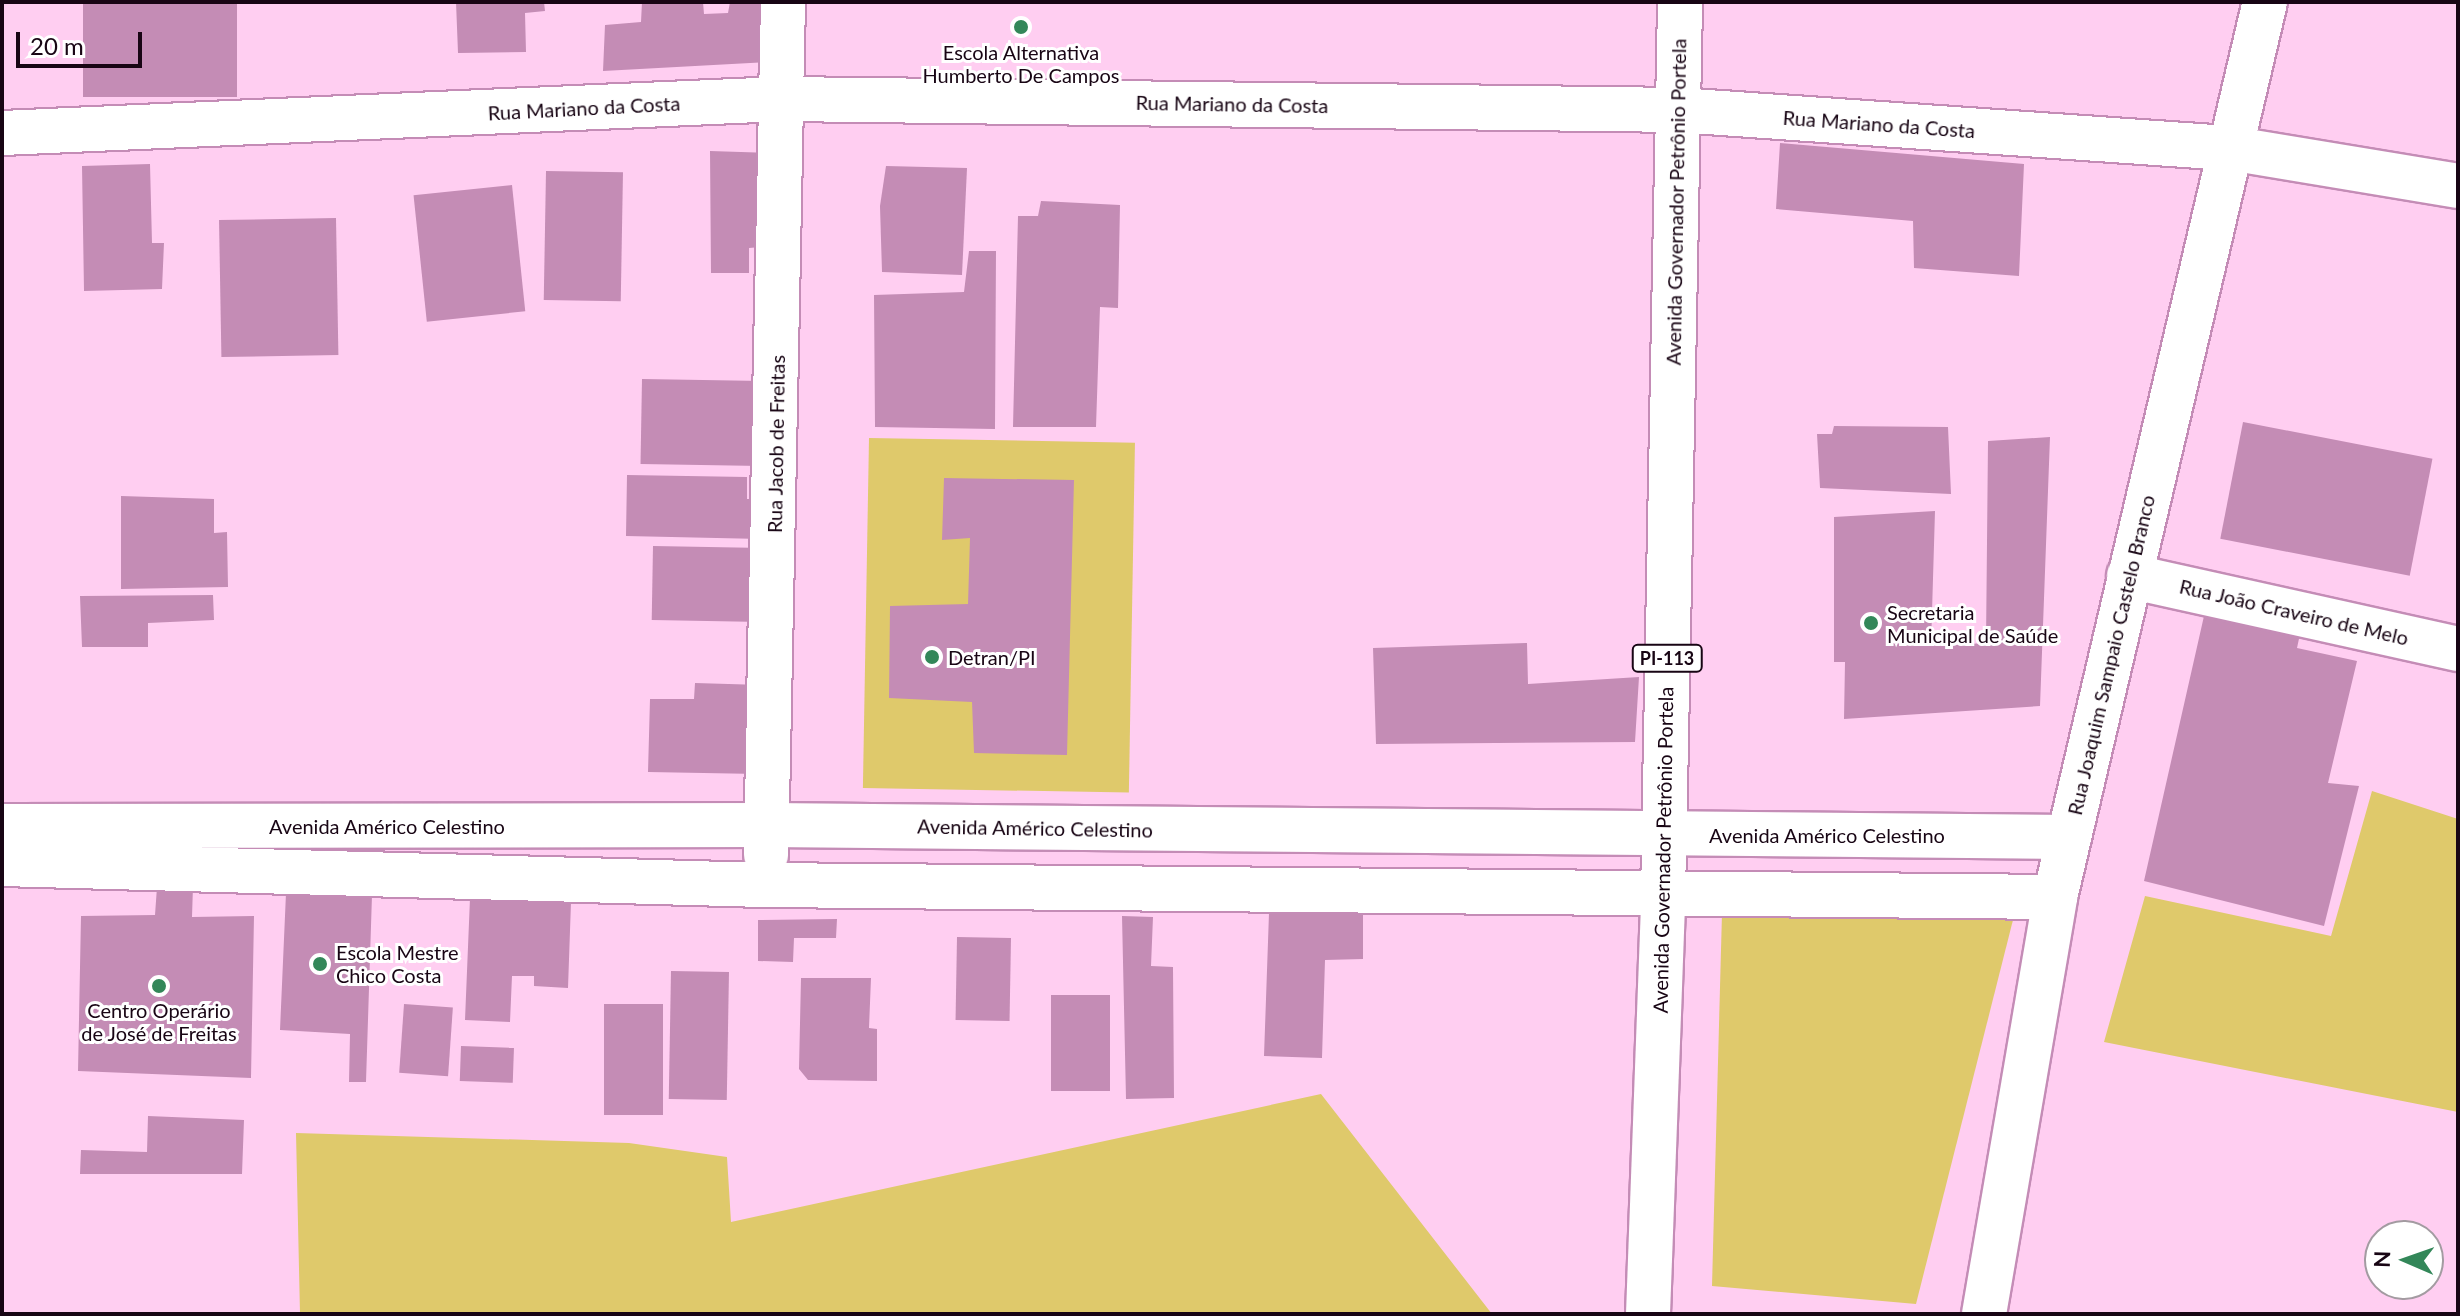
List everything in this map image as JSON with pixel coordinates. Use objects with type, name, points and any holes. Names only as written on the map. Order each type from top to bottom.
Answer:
[{"type":"street","name":"Rua Jacob de Freitas","points":[[763,885],[769,825],[783,2]]},
{"type":"street","name":"Avenida Governador Petrônio Portela","points":[[1648,1314],[1663,897],[1680,2]]},
{"type":"street","name":"Rua Joaquim Sampaio Castelo Branco","points":[[1984,1314],[2055,897],[2265,2]]},
{"type":"street","name":"Rua Mariano da Costa","points":[[2,133],[782,99],[1678,110],[2229,148],[2458,186]]},
{"type":"street","name":"Rua João Craveiro de Melo","points":[[2129,576],[2458,649]]},
{"type":"street","name":"Avenida Américo Celestino","points":[[2,826],[769,825],[2069,837]]},
{"type":"street","points":[[1859,896],[1861,835]]},
{"type":"street","points":[[2,864],[763,885],[1663,897],[2055,897]]},
{"type":"shaded area","points":[[869,438],[1135,443],[1129,793],[863,788]]},
{"type":"shaded area","points":[[2372,791],[2458,819],[2458,1112],[2104,1042],[2145,896],[2331,936]]},
{"type":"shaded area","points":[[2015,912],[1916,1304],[1712,1286],[1722,913]]},
{"type":"shaded area","points":[[1321,1094],[1492,1314],[300,1314],[296,1133],[629,1143],[727,1157],[731,1222]]},
{"type":"building","points":[[83,2],[237,2],[237,97],[83,97]]},
{"type":"building","points":[[456,2],[544,2],[545,11],[525,13],[526,52],[458,53]]},
{"type":"building","points":[[642,2],[703,2],[704,14],[728,13],[730,2],[769,2],[769,62],[603,71],[605,25],[641,22]]},
{"type":"building","points":[[1780,143],[2024,164],[2019,276],[1914,268],[1913,221],[1776,209]]},
{"type":"building","points":[[710,151],[774,153],[772,246],[749,248],[749,273],[711,273]]},
{"type":"building","points":[[150,164],[152,243],[164,243],[162,289],[84,291],[82,166]]},
{"type":"building","points":[[886,166],[967,168],[962,275],[882,272],[880,206]]},
{"type":"building","points":[[546,171],[623,172],[621,301],[544,300]]},
{"type":"building","points":[[512,185],[525,311],[427,322],[414,195]]},
{"type":"building","points":[[1041,201],[1120,205],[1118,308],[1100,307],[1096,427],[1013,427],[1018,216],[1038,216]]},
{"type":"building","points":[[336,218],[338,355],[221,357],[219,220]]},
{"type":"building","points":[[969,251],[996,251],[995,429],[875,427],[874,295],[964,292]]},
{"type":"building","points":[[642,379],[763,381],[761,466],[641,464]]},
{"type":"building","points":[[2243,422],[2432,459],[2410,576],[2220,539]]},
{"type":"building","points":[[1834,426],[1948,427],[1951,494],[1820,488],[1817,434],[1832,434]]},
{"type":"building","points":[[2050,437],[2040,706],[1844,719],[1845,662],[1834,662],[1834,517],[1935,511],[1931,646],[1986,643],[1988,441]]},
{"type":"building","points":[[627,475],[747,477],[747,499],[762,499],[762,539],[626,536]]},
{"type":"building","points":[[944,478],[1074,480],[1067,755],[974,753],[972,702],[889,698],[890,606],[968,604],[970,538],[942,540]]},
{"type":"building","points":[[121,496],[214,499],[214,533],[227,532],[228,587],[121,589]]},
{"type":"building","points":[[653,546],[764,548],[763,622],[652,620]]},
{"type":"building","points":[[213,595],[214,620],[148,623],[148,647],[82,647],[80,596]]},
{"type":"building","points":[[2204,616],[2300,634],[2297,648],[2357,661],[2328,783],[2359,786],[2324,926],[2144,881]]},
{"type":"building","points":[[1527,643],[1528,684],[1639,677],[1635,742],[1376,744],[1373,648]]},
{"type":"building","points":[[695,683],[762,685],[759,774],[648,772],[650,699],[694,699]]},
{"type":"building","points":[[193,886],[192,917],[254,916],[251,1078],[78,1071],[81,916],[155,915],[157,887]]},
{"type":"building","points":[[286,893],[372,895],[366,1082],[349,1082],[350,1034],[280,1030]]},
{"type":"building","points":[[470,898],[571,902],[568,988],[534,986],[534,976],[512,976],[510,1022],[465,1020]]},
{"type":"building","points":[[1363,912],[1363,959],[1325,960],[1322,1058],[1264,1056],[1269,913]]},
{"type":"building","points":[[1122,916],[1153,917],[1151,966],[1173,967],[1174,1098],[1126,1099]]},
{"type":"building","points":[[837,919],[836,938],[794,938],[793,962],[758,961],[758,920]]},
{"type":"building","points":[[957,937],[1011,938],[1010,1021],[956,1020]]},
{"type":"building","points":[[671,971],[729,972],[727,1100],[669,1099]]},
{"type":"building","points":[[801,978],[871,978],[869,1028],[877,1029],[877,1081],[808,1080],[799,1069]]},
{"type":"building","points":[[1051,995],[1110,995],[1110,1091],[1051,1091]]},
{"type":"building","points":[[404,1004],[453,1007],[448,1076],[399,1073]]},
{"type":"building","points":[[604,1004],[663,1004],[663,1115],[604,1115]]},
{"type":"building","points":[[461,1046],[514,1048],[513,1083],[460,1081]]},
{"type":"building","points":[[148,1116],[244,1120],[242,1174],[80,1174],[81,1150],[147,1152]]},
{"type":"place","name":"Escola Alternativa Humberto De Campos","points":[[1021,27]]},
{"type":"place","name":"Secretaria Municipal de Saúde","points":[[1871,623]]},
{"type":"place","name":"Detran/PI","points":[[932,657]]},
{"type":"place","name":"Escola Mestre Chico Costa","points":[[320,964]]},
{"type":"place","name":"Centro Operário de José de Freitas","points":[[159,986]]}]
